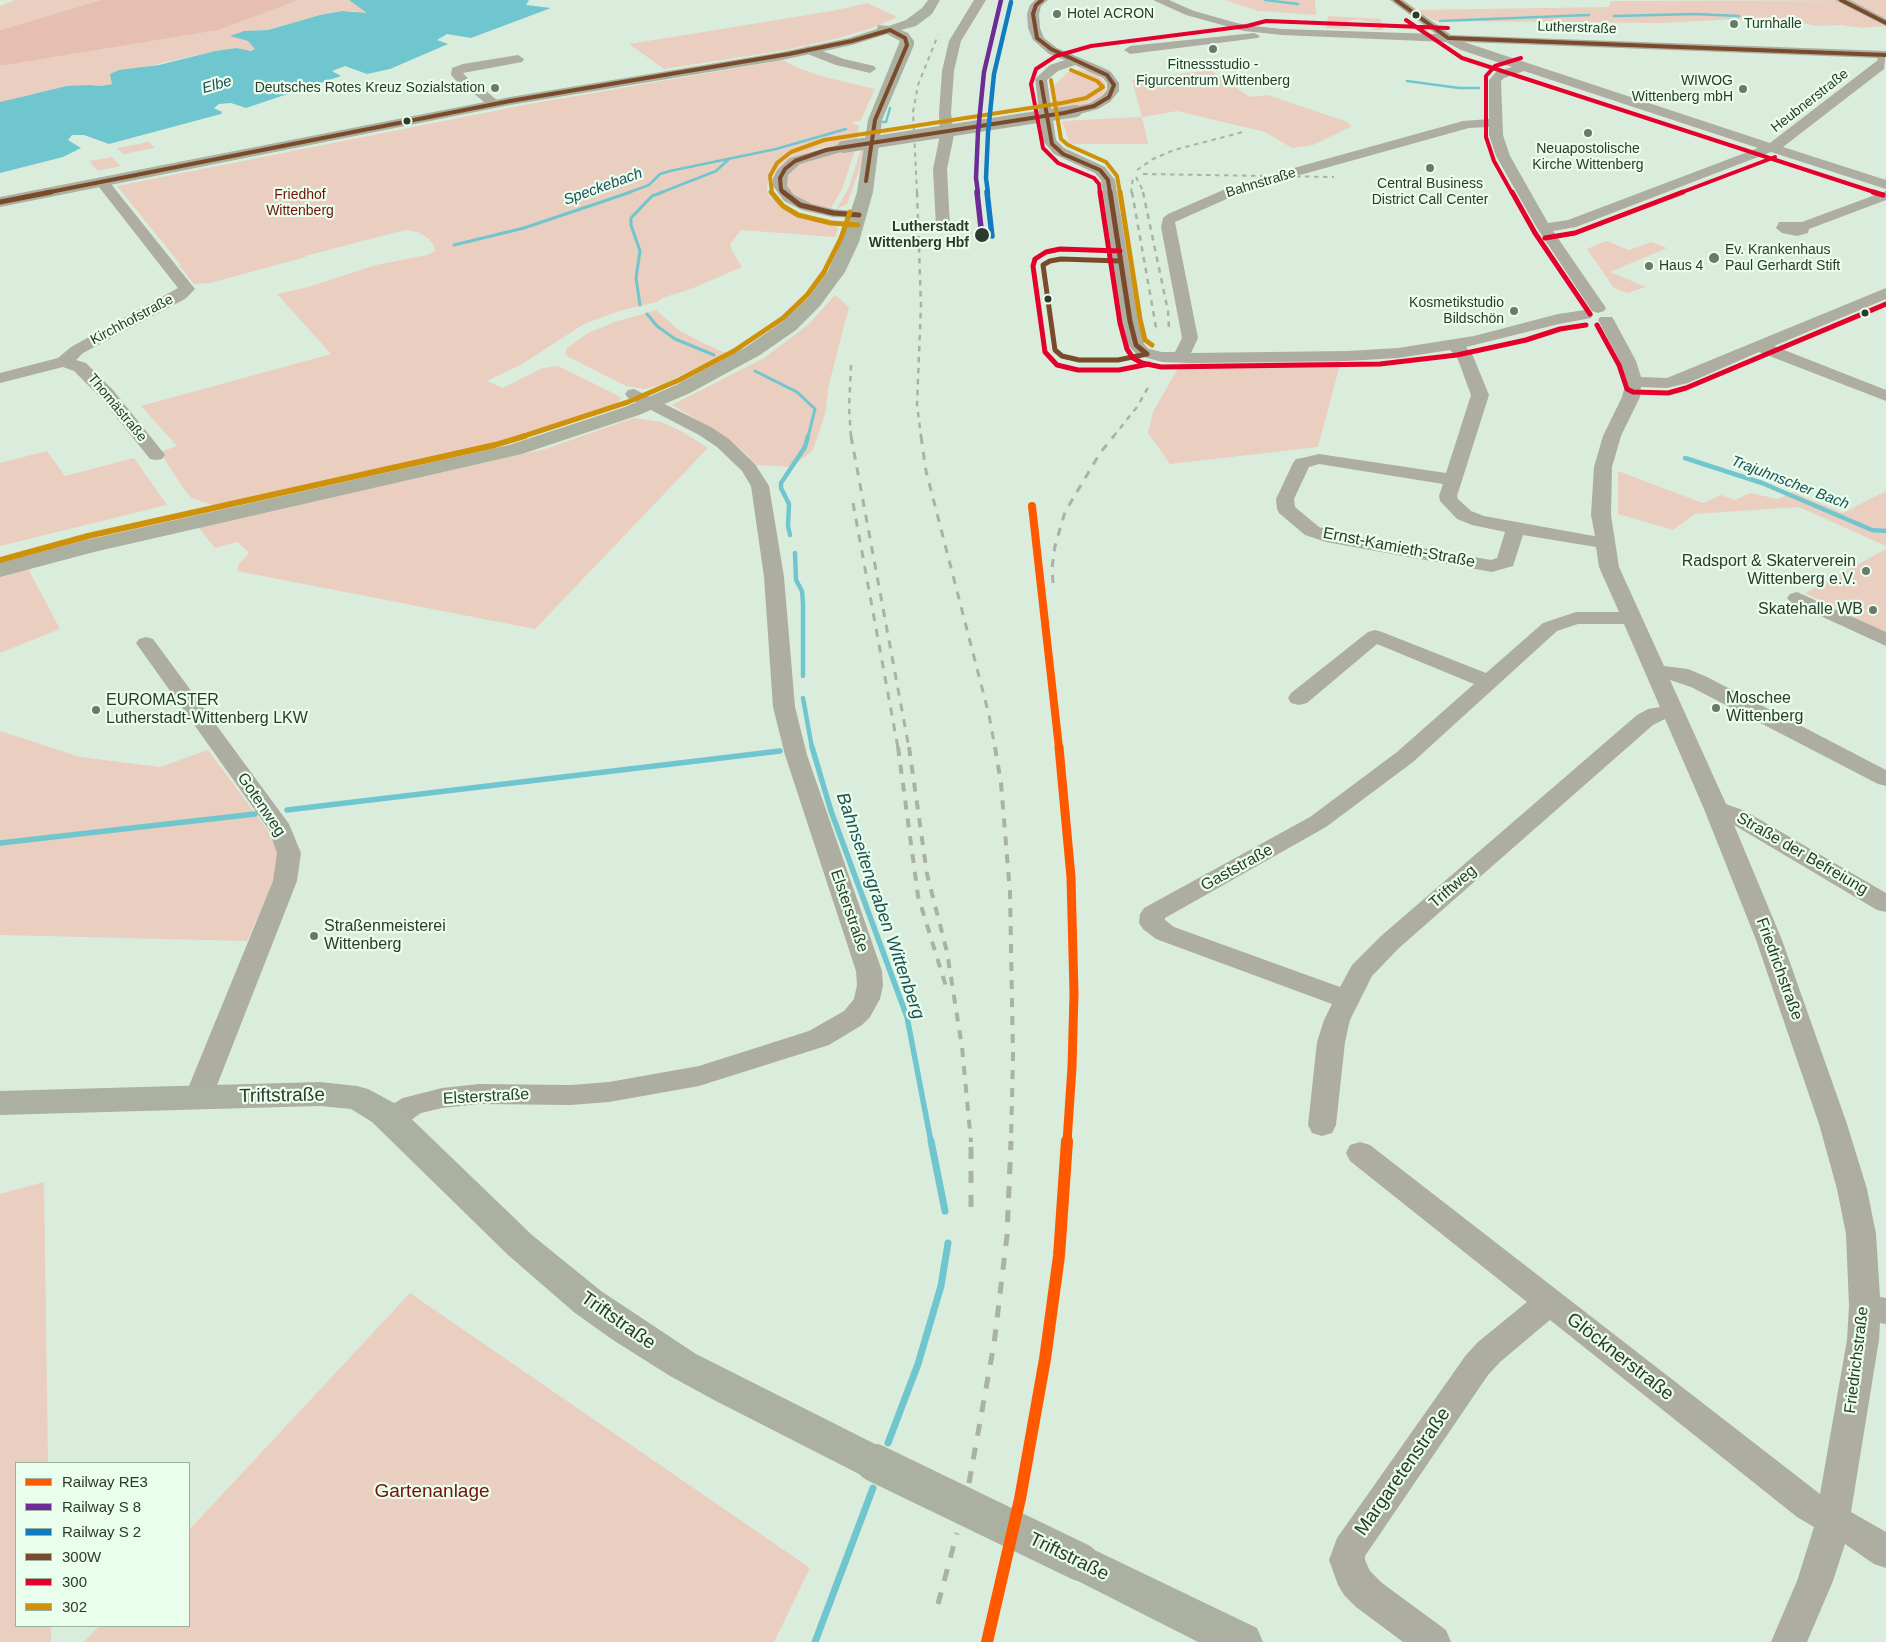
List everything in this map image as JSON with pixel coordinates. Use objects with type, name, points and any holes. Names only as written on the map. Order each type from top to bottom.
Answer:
[{"type":"main road","points":[[886,29],[907,17],[920,0]]},
{"type":"main road","points":[[0,202],[494,104],[809,50],[886,29],[921,17],[934,0]]},
{"type":"main road","points":[[0,570],[90,546],[496,455],[585,428],[642,399],[739,360],[777,336],[814,302],[836,272],[850,242],[866,184],[875,120],[907,45],[905,38],[886,29]]},
{"type":"main road","name":"Triftstraße","points":[[0,1103],[347,1095],[367,1102],[391,1119],[520,1245],[581,1296],[626,1329],[683,1365],[727,1389],[1242,1642]]},
{"type":"street","points":[[943,227],[940,169],[946,135],[945,113],[949,64],[955,42],[980,0]]},
{"type":"street","points":[[859,215],[833,213],[807,207],[788,198],[780,186],[782,173],[795,161],[818,152],[1076,111],[1102,102],[1109,97],[1114,88],[1112,81],[1105,74],[1048,48],[1038,38],[1033,14],[1036,5],[1042,0]]},
{"type":"street","name":"Lutherstraße","points":[[1159,0],[1218,22],[1267,31],[1884,54]]},
{"type":"street","points":[[1396,0],[1465,48],[1886,187]]},
{"type":"street","points":[[1841,0],[1886,22]]},
{"type":"street","name":"Lutherstraße","points":[[1130,50],[1249,36],[1267,31]]},
{"type":"street","points":[[809,50],[840,62],[870,69]]},
{"type":"street","name":"Heubnerstraße","points":[[1544,228],[1571,224],[1771,148],[1880,66],[1884,60],[1884,54]]},
{"type":"street","points":[[494,104],[476,88],[468,85],[457,75],[456,71],[468,67],[518,59]]},
{"type":"street","points":[[1075,60],[1053,68],[1042,79],[1050,141],[1059,151],[1100,170],[1108,180],[1130,321],[1137,348],[1153,356],[1372,355],[1455,345],[1524,330],[1558,319],[1596,314]]},
{"type":"street","points":[[1524,67],[1504,73],[1496,78],[1494,123],[1503,156],[1596,314],[1628,361],[1634,382],[1659,383],[1676,381],[1886,293]]},
{"type":"street","name":"Bahnstraße","points":[[1181,357],[1190,338],[1168,227],[1168,221],[1173,217],[1256,183],[1468,124],[1494,123]]},
{"type":"street","name":"Kirchhofstraße","points":[[0,378],[69,364],[71,353],[179,296],[188,289],[102,182]]},
{"type":"street","points":[[1801,227],[1886,195]]},
{"type":"street","points":[[1455,345],[1465,356],[1480,395],[1448,496],[1454,508],[1464,515],[1479,521],[1588,541],[1604,542]]},
{"type":"street","points":[[1758,346],[1886,396]]},
{"type":"street","name":"Thomästraße","points":[[69,364],[85,371],[107,394],[156,455]]},
{"type":"street","name":"Friedrichstraße","points":[[1634,382],[1631,397],[1614,432],[1605,458],[1601,506],[1604,542],[1613,577],[1674,711],[1769,940],[1833,1124],[1852,1190],[1864,1266],[1875,1308],[1863,1340],[1833,1521],[1816,1581],[1790,1642]]},
{"type":"street","name":"Elsterstraße","points":[[391,1119],[413,1105],[442,1098],[479,1094],[571,1095],[609,1092],[699,1076],[819,1038],[853,1018],[861,1010],[867,999],[870,985],[869,970],[796,755],[784,707],[774,577],[760,486],[750,468],[723,443],[705,431],[642,399]]},
{"type":"street","name":"Ernst-Kamieth-Straße","points":[[1453,480],[1319,460],[1302,462],[1285,499],[1286,508],[1312,531],[1333,538],[1492,566],[1506,562],[1516,527]]},
{"type":"street","points":[[1797,598],[1886,640]]},
{"type":"street","name":"Gaststraße","points":[[1346,999],[1165,933],[1152,922],[1153,914],[1318,822],[1405,757],[1537,637],[1558,623],[1588,618],[1631,618]]},
{"type":"street","points":[[1299,698],[1375,636],[1488,682]]},
{"type":"street","name":"Gotenweg","points":[[146,643],[281,829],[289,853],[285,882],[198,1098]]},
{"type":"street","points":[[1657,672],[1680,674],[1699,682],[1886,779]]},
{"type":"street","name":"Triftweg","points":[[1322,1125],[1331,1042],[1337,1020],[1361,971],[1390,942],[1645,720],[1656,714],[1674,711]]},
{"type":"street","name":"Straße der Befreiung","points":[[1716,809],[1737,816],[1886,904]]},
{"type":"street","name":"Glöcknerstraße","points":[[1360,1153],[1809,1506],[1859,1534],[1886,1552]]},
{"type":"street","name":"Margaretenstraße","points":[[1433,1642],[1369,1595],[1357,1583],[1351,1573],[1347,1560],[1349,1550],[1477,1365],[1489,1352],[1549,1302]]},
{"type":"green space","points":[[15,0],[101,0],[0,30],[0,6]]},
{"type":"green space","points":[[299,0],[349,0],[368,12],[362,14],[354,11],[342,11],[320,15],[268,30],[244,31],[248,41],[256,49],[251,51],[237,48],[215,51],[149,66],[112,78],[112,84],[90,85],[26,95],[13,101],[0,102],[0,66],[219,30]]},
{"type":"green space","points":[[1225,0],[1315,0],[1316,15],[1258,11]]},
{"type":"green space","points":[[1886,0],[1886,26],[1862,28],[1841,25],[1816,26],[1787,20],[1738,19],[1661,23],[1435,21],[1416,10],[1609,7],[1611,1]]},
{"type":"green space","points":[[867,3],[896,16],[872,28],[839,38],[786,50],[664,69],[629,44],[838,10]]},
{"type":"green space","points":[[1328,16],[1381,19],[1383,30],[1369,30],[1377,27],[1377,24],[1358,19],[1342,23],[1344,26],[1352,29],[1326,29]]},
{"type":"green space","name":"Friedhof Wittenberg","points":[[783,60],[795,67],[824,77],[875,89],[861,120],[852,123],[859,126],[857,140],[816,149],[797,157],[776,170],[768,180],[767,192],[770,197],[795,212],[835,224],[838,229],[835,237],[741,230],[730,244],[742,267],[691,289],[662,298],[657,302],[619,311],[584,324],[522,364],[487,381],[503,388],[543,368],[558,366],[615,394],[621,398],[618,403],[483,449],[217,507],[192,498],[185,491],[160,452],[177,446],[141,406],[331,354],[277,294],[308,287],[376,265],[427,255],[435,251],[434,246],[429,239],[418,232],[405,230],[210,283],[194,284],[179,265],[181,265],[117,186],[524,105]]},
{"type":"green space","points":[[1079,70],[1092,71],[1105,82],[1106,89],[1102,96],[1079,107],[1054,110],[1051,89],[1068,72]]},
{"type":"green space","points":[[1210,70],[1250,97],[1268,95],[1345,121],[1352,126],[1313,145],[1292,148],[1265,132],[1177,111],[1142,117],[1132,80]]},
{"type":"green space","points":[[1142,117],[1148,144],[1070,144],[1062,121]]},
{"type":"green space","points":[[149,142],[155,148],[123,154],[117,148]]},
{"type":"green space","points":[[862,146],[865,146],[861,165],[847,204],[837,209],[849,187]]},
{"type":"green space","points":[[856,147],[842,189],[831,208],[816,206],[796,198],[786,186],[787,176],[801,163]]},
{"type":"green space","points":[[112,157],[121,166],[98,171],[89,161]]},
{"type":"green space","points":[[1606,241],[1629,250],[1651,242],[1667,248],[1610,272],[1646,287],[1627,293],[1614,288],[1587,249]]},
{"type":"green space","points":[[835,295],[849,307],[829,384],[825,414],[813,450],[792,467],[757,465],[723,435],[672,405],[764,358],[809,324]]},
{"type":"green space","points":[[656,310],[680,331],[726,353],[661,385],[644,389],[626,386],[567,356],[565,353],[567,348],[588,333],[615,322]]},
{"type":"green space","points":[[1341,361],[1318,447],[1170,464],[1148,433],[1153,412],[1181,363]]},
{"type":"green space","points":[[634,418],[661,422],[681,431],[708,448],[535,629],[237,571],[239,564],[249,553],[238,542],[215,548],[198,527],[545,449]]},
{"type":"green space","points":[[47,451],[65,476],[134,458],[167,505],[0,546],[0,463]]},
{"type":"green space","points":[[1618,471],[1703,503],[1721,495],[1735,500],[1750,493],[1778,499],[1793,492],[1843,513],[1886,491],[1886,546],[1799,507],[1695,514],[1673,530],[1618,514]]},
{"type":"green space","name":"Radsport & Skaterverein Wittenberg e.V.","points":[[1886,549],[1886,633],[1805,593]]},
{"type":"green space","points":[[27,567],[60,629],[0,653],[0,576]]},
{"type":"green space","points":[[0,731],[80,757],[160,767],[208,750],[266,828],[274,841],[278,857],[277,874],[247,941],[0,935]]},
{"type":"green space","points":[[44,1182],[48,1462],[15,1462],[15,1627],[51,1627],[51,1642],[0,1642],[0,1194]]},
{"type":"green space","name":"Gartenanlage","points":[[410,1293],[810,1568],[774,1642],[84,1642],[98,1627],[190,1627],[190,1529]]},
{"type":"shaded area","points":[[101,0],[299,0],[219,30],[0,66],[0,30]]},
{"type":"water","name":"Elbe","points":[[349,0],[529,0],[526,5],[551,8],[471,38],[447,34],[437,40],[448,44],[390,69],[367,74],[345,66],[332,71],[341,76],[246,108],[231,103],[219,104],[214,108],[222,112],[221,114],[109,144],[84,135],[72,135],[68,140],[81,148],[63,157],[0,173],[0,102],[67,86],[101,86],[112,84],[110,74],[119,70],[159,65],[215,51],[237,48],[251,51],[255,49],[248,41],[230,36],[244,31],[268,30],[320,15],[342,11],[367,13]]},
{"type":"waterway","points":[[1265,0],[1298,4]]},
{"type":"waterway","points":[[1614,16],[1695,14],[1739,16]]},
{"type":"waterway","points":[[1440,21],[1589,15]]},
{"type":"waterway","points":[[1407,81],[1459,88],[1479,88]]},
{"type":"waterway","name":"Speckebach","points":[[883,122],[886,122],[890,108]]},
{"type":"waterway","name":"Speckebach","points":[[627,193],[649,185],[660,174],[670,171],[776,149],[846,129]]},
{"type":"waterway","name":"Bahnseitengraben Wittenberg","points":[[660,193],[716,171],[729,159]]},
{"type":"waterway","name":"Speckebach","points":[[454,245],[524,228],[631,192]]},
{"type":"waterway","name":"Bahnseitengraben Wittenberg","points":[[640,305],[636,278],[640,251],[631,225],[631,218],[652,196],[663,192]]},
{"type":"waterway","name":"Bahnseitengraben Wittenberg","points":[[647,314],[657,326],[675,339],[714,355]]},
{"type":"waterway","name":"Bahnseitengraben Wittenberg","points":[[755,371],[797,392],[815,409],[808,437]]},
{"type":"waterway","name":"Bahnseitengraben Wittenberg","points":[[790,535],[788,526],[789,504],[781,488],[781,483],[805,447],[808,436]]},
{"type":"waterway","name":"Trajuhnscher Bach","points":[[1685,458],[1762,483],[1872,530],[1886,531]]},
{"type":"waterway","name":"Bahnseitengraben Wittenberg","points":[[795,553],[796,580],[802,591],[803,603],[803,676]]},
{"type":"waterway","name":"Bahnseitengraben Wittenberg","points":[[803,698],[812,748]]},
{"type":"waterway","name":"Bahnseitengraben Wittenberg","points":[[812,747],[831,811],[907,1017],[931,1142]]},
{"type":"waterway","points":[[287,810],[780,751]]},
{"type":"waterway","points":[[0,843],[255,814]]},
{"type":"waterway","name":"Bahnseitengraben Wittenberg","points":[[931,1141],[945,1211]]},
{"type":"waterway","name":"Bahnseitengraben Wittenberg","points":[[888,1443],[918,1364],[941,1286],[948,1243]]},
{"type":"waterway","name":"Bahnseitengraben Wittenberg","points":[[815,1642],[873,1488]]},
{"type":"railway","points":[[917,193],[913,112],[918,85],[938,35]]},
{"type":"railway","points":[[1137,170],[1153,159],[1174,150],[1243,132]]},
{"type":"railway","points":[[1143,174],[1334,177]]},
{"type":"railway","points":[[1131,193],[1133,177]]},
{"type":"railway","points":[[1136,177],[1144,193]]},
{"type":"railway","points":[[917,192],[921,306],[917,404],[921,437]]},
{"type":"railway","points":[[1132,192],[1157,333]]},
{"type":"railway","points":[[1143,192],[1168,311],[1169,328]]},
{"type":"railway","points":[[851,365],[849,408],[851,437]]},
{"type":"railway","points":[[1113,437],[1137,407],[1150,384]]},
{"type":"railway","points":[[851,436],[909,748]]},
{"type":"railway","points":[[921,436],[926,471],[989,715],[995,748]]},
{"type":"railway","points":[[1053,583],[1052,568],[1055,546],[1065,512],[1100,453],[1114,436]]},
{"type":"railway","points":[[853,503],[898,748]]},
{"type":"railway","points":[[898,747],[918,896],[948,993]]},
{"type":"railway","points":[[909,747],[927,874],[947,952],[962,1047],[971,1142]]},
{"type":"railway","points":[[995,747],[1001,783],[1010,893],[1013,1055],[1011,1142]]},
{"type":"railway","points":[[969,1483],[994,1344],[1007,1236],[1011,1141]]},
{"type":"railway","points":[[971,1142],[971,1207]]},
{"type":"railway","points":[[938,1604],[957,1533]]},
{"type":"rail line","name":"RE3","points":[[987,1642],[1020,1499],[1045,1359],[1059,1256],[1072,1067],[1074,994],[1071,877],[1056,718],[1032,506]]},
{"type":"transit line","points":[[982,237],[976,178],[978,132],[984,72],[1001,0]]},
{"type":"transit line","name":"300W","points":[[859,215],[833,213],[800,205],[781,190],[780,178],[785,169],[795,161],[826,150],[1064,113],[1094,106],[1109,97],[1114,85],[1107,75],[1051,49],[1037,38],[1033,14],[1036,5],[1042,0]]},
{"type":"transit line","name":"300W","points":[[1396,0],[1448,38]]},
{"type":"transit line","name":"300W","points":[[1841,0],[1886,23]]},
{"type":"transit line","points":[[992,236],[986,178],[988,133],[994,74],[1011,2]]},
{"type":"transit line","name":"300","points":[[1406,20],[1462,58],[1883,195]]},
{"type":"transit line","name":"300","points":[[1448,28],[1266,21],[1247,26],[1091,46],[1056,56],[1036,69],[1031,84],[1043,148],[1058,163],[1094,178],[1099,184],[1120,323],[1127,349],[1133,358],[1142,363],[1161,367],[1380,364],[1457,355],[1526,340],[1560,329],[1586,325]]},
{"type":"transit line","name":"300W","points":[[866,181],[875,120],[907,45],[905,38],[890,30]]},
{"type":"transit line","name":"300W","points":[[0,202],[510,101],[789,54],[852,41],[890,30]]},
{"type":"transit line","name":"300W","points":[[1448,38],[1886,55]]},
{"type":"transit line","name":"300","points":[[1521,58],[1495,66],[1486,76],[1486,137],[1494,161],[1535,233],[1590,314]]},
{"type":"transit line","name":"302","points":[[858,225],[831,223],[798,215],[783,206],[771,192],[770,176],[777,163],[791,152],[824,140],[1062,103],[1086,98],[1103,87],[1097,81],[1071,70]]},
{"type":"transit line","name":"302","points":[[1051,80],[1061,139],[1068,145],[1106,162],[1117,176],[1140,319],[1145,340],[1152,345]]},
{"type":"transit line","name":"300W","points":[[1041,82],[1052,144],[1063,154],[1100,170],[1108,180],[1130,321],[1136,345],[1147,354]]},
{"type":"transit line","name":"300","points":[[1545,238],[1575,233],[1775,157]]},
{"type":"transit line","name":"302","points":[[0,560],[88,536],[495,445],[566,424],[628,402],[679,380],[734,351],[783,318],[807,295],[824,272],[841,238],[850,212]]},
{"type":"transit line","name":"300","points":[[1120,251],[1060,249],[1046,252],[1035,259],[1033,266],[1045,352],[1057,365],[1078,370],[1119,370],[1149,364]]},
{"type":"transit line","name":"300W","points":[[1120,261],[1061,259],[1050,261],[1043,265],[1055,350],[1062,356],[1079,360],[1118,360],[1147,354]]},
{"type":"transit line","name":"300","points":[[1597,325],[1619,365],[1627,389],[1633,392],[1668,393],[1686,388],[1886,304]]},
{"type":"place","name":"Hotel ACRON","points":[[1057,14]]},
{"type":"place","name":"Turnhalle","points":[[1734,24]]},
{"type":"place","name":"Fitnessstudio - Figurcentrum Wittenberg","points":[[1213,49]]},
{"type":"place","name":"Deutsches Rotes Kreuz Sozialstation","points":[[495,88]]},
{"type":"place","name":"WIWOG Wittenberg mbH","points":[[1743,89]]},
{"type":"place","name":"Neuapostolische Kirche Wittenberg","points":[[1588,133]]},
{"type":"place","name":"Central Business District Call Center","points":[[1430,168]]},
{"type":"place","name":"Lutherstadt Wittenberg Hbf","points":[[982,235]]},
{"type":"place","name":"Ev. Krankenhaus Paul Gerhardt Stift","points":[[1714,258]]},
{"type":"place","name":"Haus 4","points":[[1649,266]]},
{"type":"place","name":"Kosmetikstudio Bildschön","points":[[1514,311]]},
{"type":"place","name":"Radsport & Skaterverein Wittenberg e.V.","points":[[1866,571]]},
{"type":"place","name":"Skatehalle WB","points":[[1873,610]]},
{"type":"place","name":"Moschee Wittenberg","points":[[1716,708]]},
{"type":"place","name":"EUROMASTER Lutherstadt-Wittenberg LKW","points":[[96,710]]},
{"type":"place","name":"Straßenmeisterei Wittenberg","points":[[314,936]]}]
